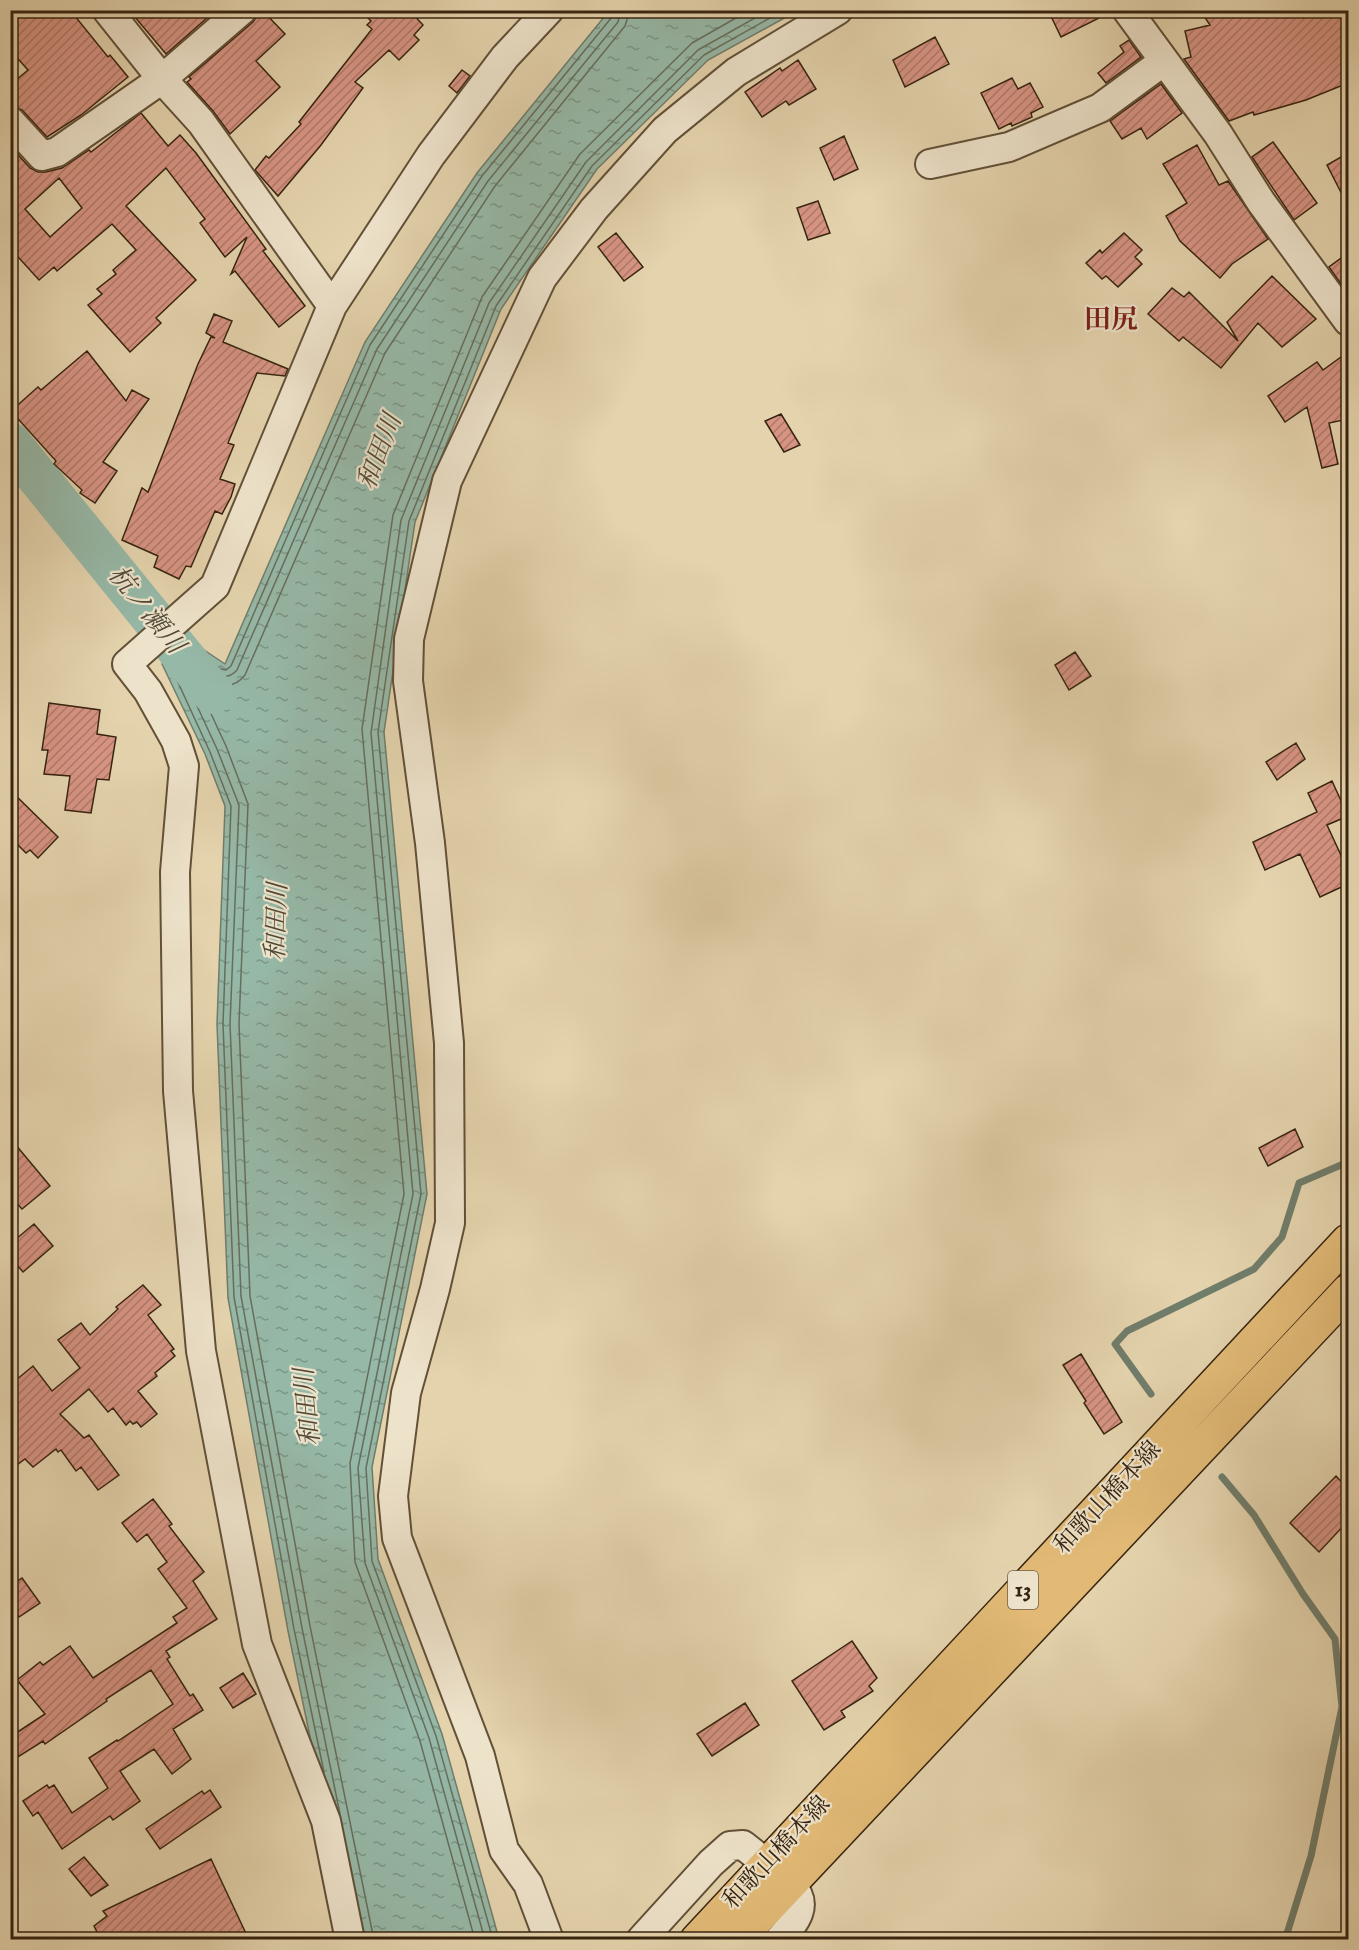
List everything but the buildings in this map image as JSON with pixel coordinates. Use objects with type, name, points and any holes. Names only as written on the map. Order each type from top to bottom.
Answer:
[{"type":"main road","name":"和歌山橋本線","points":[[737,1940],[778,1874],[1348,1241]]},
{"type":"main road","name":"和歌山橋本線","points":[[697,1940],[778,1874],[1348,1291]]},
{"type":"street","points":[[107,10],[162,79],[201,122],[332,306]]},
{"type":"street","points":[[10,121],[42,156],[57,152],[162,79],[242,10]]},
{"type":"street","points":[[350,1940],[326,1821],[257,1644],[201,1351],[178,1091],[175,872],[184,766],[176,741],[148,691],[127,664],[215,586],[332,306],[431,155],[505,57],[549,10]]},
{"type":"street","points":[[549,1940],[528,1884],[504,1850],[480,1756],[397,1538],[393,1496],[406,1393],[435,1289],[450,1223],[449,1043],[430,843],[408,681],[409,639],[447,481],[542,278],[594,209],[665,130],[736,72],[838,10]]},
{"type":"street","points":[[1127,10],[1218,134],[1261,202],[1348,321]]},
{"type":"street","points":[[930,164],[1009,147],[1100,108],[1164,61]]},
{"type":"street","points":[[641,1940],[711,1863],[730,1846],[743,1845],[798,1893],[800,1910],[790,1928],[779,1940]]},
{"type":"water","name":"和田川","points":[[609,11],[797,11],[708,60],[597,169],[501,309],[415,522],[384,732],[427,1194],[372,1467],[378,1559],[442,1734],[499,1939],[352,1939],[288,1631],[228,1298],[217,1024],[225,806],[205,754],[162,664],[189,640],[225,664],[365,342],[477,173]]},
{"type":"waterway","name":"杭ノ瀬川","points":[[10,443],[213,693]]},
{"type":"waterway","points":[[1151,1394],[1115,1344],[1127,1331],[1254,1269],[1282,1237],[1299,1183],[1348,1162]]},
{"type":"waterway","points":[[1222,1477],[1254,1515],[1303,1594],[1335,1639],[1342,1707],[1311,1856],[1285,1940]]},
{"type":"district","name":"田尻","points":[[1111,321]]}]
